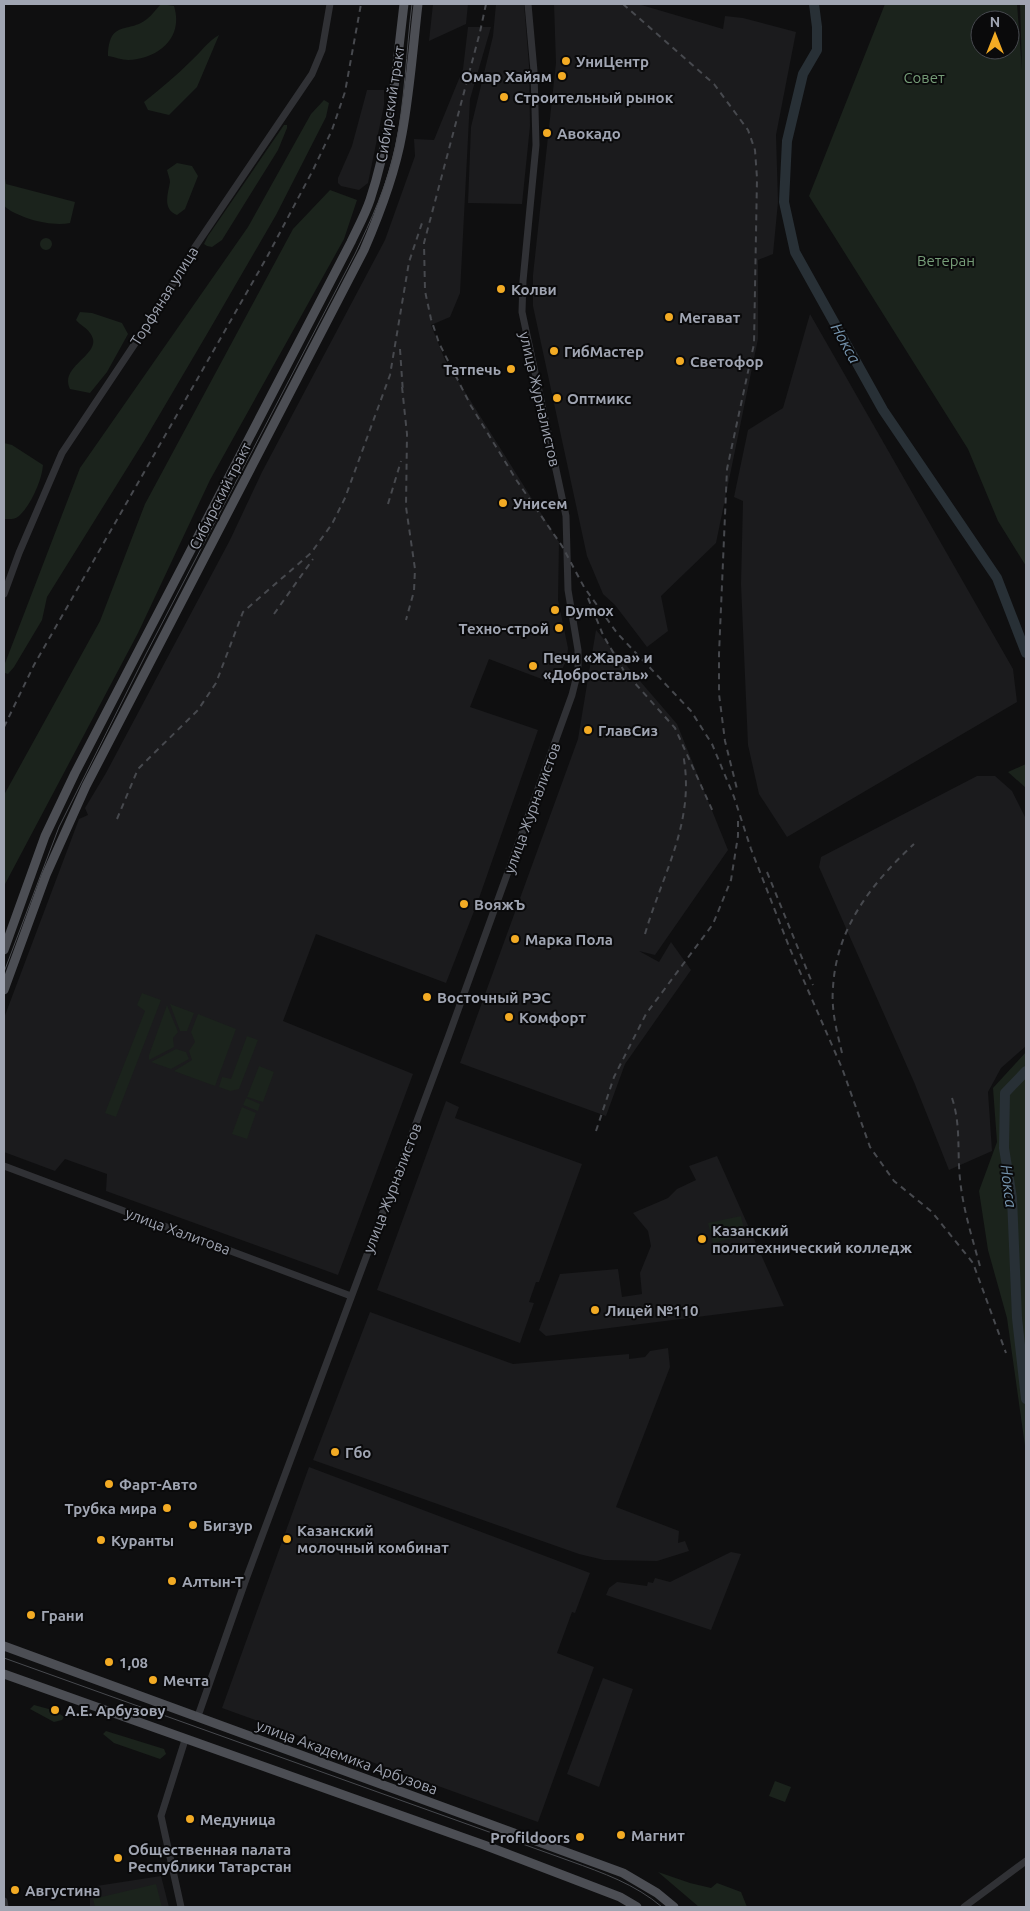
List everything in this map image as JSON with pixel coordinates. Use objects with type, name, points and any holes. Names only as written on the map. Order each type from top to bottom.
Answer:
[{"type":"main road","name":"Сибирский тракт","points":[[4,950],[45,836],[75,773],[351,242],[369,203],[383,154],[394,96],[404,4]]},
{"type":"main road","name":"Сибирский тракт","points":[[4,990],[46,875],[86,786],[364,250],[377,220],[392,180],[402,134],[418,4]]},
{"type":"main road","name":"улица Академика Арбузова","points":[[4,1646],[623,1873],[657,1893],[674,1907]]},
{"type":"main road","points":[[4,1674],[493,1849],[620,1897],[637,1907]]},
{"type":"street","name":"Торфяная улица","points":[[4,594],[18,553],[62,453],[156,312],[206,230],[312,74],[322,50],[330,4]]},
{"type":"street","name":"улица Журналистов","points":[[198,1716],[246,1579],[525,829],[572,695],[578,671],[578,650],[568,590],[566,516],[522,312],[523,281],[536,144],[534,71],[528,4]]},
{"type":"street","name":"улица Халитова","points":[[4,1166],[351,1296]]},
{"type":"street","points":[[181,1907],[163,1836],[161,1816],[185,1740]]},
{"type":"street","points":[[964,1907],[1026,1861]]},
{"type":"street","points":[[974,1898],[977,1907]]},
{"type":"street","points":[[4,1902],[5,1907]]},
{"type":"shaded area","points":[[433,4],[468,4],[466,24],[429,41]]},
{"type":"shaded area","name":"Строительный рынок","points":[[496,4],[524,4],[529,65],[530,126],[522,204],[468,203],[471,127],[493,36]]},
{"type":"shaded area","points":[[554,4],[638,4],[723,29],[725,16],[743,18],[796,32],[776,135],[778,202],[773,254],[758,260],[758,339],[716,543],[661,596],[668,631],[647,647],[615,605],[603,594],[587,556],[533,306],[533,275],[556,63]]},
{"type":"shaded area","points":[[468,27],[491,27],[470,99],[460,293],[450,317],[431,325],[445,360],[559,542],[558,600],[568,648],[567,659],[555,684],[489,659],[470,707],[538,730],[478,901],[446,983],[316,934],[283,1021],[413,1074],[338,1275],[106,1191],[107,1174],[65,1159],[55,1171],[4,1152],[4,1018],[79,819],[88,815],[85,808],[106,773],[230,540],[262,472],[385,240],[415,156],[414,139],[434,140],[463,69]]},
{"type":"shaded area","points":[[367,90],[384,90],[384,105],[368,183],[359,190],[341,186],[338,183],[338,178],[352,146]]},
{"type":"shaded area","points":[[810,314],[1013,669],[1017,702],[787,837],[759,794],[748,745],[741,584],[743,501],[734,497],[748,430],[783,408]]},
{"type":"shaded area","points":[[596,630],[677,724],[728,850],[655,955],[639,951],[659,962],[671,942],[691,970],[625,1064],[606,1116],[460,1063],[578,739]]},
{"type":"shaded area","points":[[977,776],[995,776],[1012,791],[1026,819],[1026,1046],[1001,1068],[988,1092],[992,1151],[949,1170],[914,1082],[819,867],[821,857]]},
{"type":"shaded area","points":[[446,1101],[459,1107],[455,1118],[582,1164],[539,1282],[536,1282],[529,1302],[534,1303],[520,1343],[377,1290]]},
{"type":"shaded area","name":"Казанский политехнический колледж","points":[[717,1156],[784,1306],[546,1336],[539,1330],[560,1274],[618,1269],[622,1297],[642,1294],[640,1273],[651,1246],[648,1231],[633,1213],[668,1198],[677,1189],[696,1180],[689,1166]]},
{"type":"shaded area","points":[[370,1312],[513,1364],[629,1354],[629,1359],[645,1357],[650,1351],[668,1348],[670,1367],[616,1507],[679,1531],[678,1543],[685,1541],[689,1551],[657,1561],[604,1560],[579,1554],[313,1460]]},
{"type":"shaded area","name":"Казанский молочный комбинат","points":[[309,1467],[590,1573],[575,1613],[572,1612],[557,1653],[594,1667],[538,1822],[222,1708]]},
{"type":"shaded area","points":[[731,1552],[741,1554],[711,1630],[606,1595],[609,1588],[617,1582],[647,1586],[648,1582],[653,1583],[655,1578],[670,1582]]},
{"type":"shaded area","points":[[603,1678],[633,1689],[599,1787],[567,1774]]},
{"type":"shaded area","points":[[161,1876],[169,1907],[90,1907],[90,1887]]},
{"type":"green space","points":[[161,4],[174,6],[176,17],[172,37],[166,45],[149,56],[139,59],[126,60],[108,56],[109,44],[116,32],[147,19]]},
{"type":"green space","name":"Ветеран","points":[[885,4],[1017,4],[1017,10],[970,10],[970,60],[1020,60],[1020,43],[1022,69],[1020,4],[1026,4],[1026,566],[998,521],[968,449],[809,196]]},
{"type":"green space","points":[[219,35],[197,87],[169,115],[148,110],[144,102]]},
{"type":"green space","points":[[324,100],[329,103],[326,117],[276,215],[144,441],[47,597],[42,620],[14,667],[8,674],[5,673],[4,666],[80,468],[248,227],[311,114]]},
{"type":"green space","points":[[284,125],[287,125],[287,128],[278,150],[222,240],[212,247],[207,246],[204,244],[208,236]]},
{"type":"green space","points":[[177,163],[192,166],[198,176],[185,209],[177,215],[169,209],[167,201],[170,182],[167,170]]},
{"type":"green space","points":[[4,173],[6,184],[75,202],[70,223],[44,223],[26,218],[4,206]]},
{"type":"green space","points":[[330,190],[357,200],[344,239],[210,480],[138,633],[4,886],[4,795],[100,621],[145,504],[293,229]]},
{"type":"green space","points":[[44,238],[48,238],[52,244],[48,250],[44,250],[40,246],[40,242]]},
{"type":"green space","points":[[80,312],[92,313],[122,323],[128,334],[107,372],[90,393],[70,389],[68,381],[70,373],[92,347],[93,340],[89,331],[76,320]]},
{"type":"green space","points":[[4,443],[12,445],[43,465],[41,478],[32,499],[19,516],[12,519],[4,519]]},
{"type":"green space","points":[[1026,764],[1026,788],[1008,772]]},
{"type":"green space","points":[[142,993],[161,1000],[116,1117],[105,1113],[145,1011],[137,1005]]},
{"type":"green space","points":[[170,1004],[194,1013],[187,1031],[180,1031]]},
{"type":"green space","points":[[167,1005],[178,1032],[173,1038],[174,1047],[149,1060],[149,1055]]},
{"type":"green space","points":[[198,1014],[236,1029],[215,1086],[174,1071],[192,1060],[189,1051],[195,1042],[191,1032]]},
{"type":"green space","points":[[247,1036],[258,1040],[239,1089],[230,1091],[219,1087],[222,1077],[231,1079]]},
{"type":"green space","points":[[176,1049],[186,1052],[189,1059],[171,1069],[151,1062]]},
{"type":"green space","points":[[1026,1052],[1026,1453],[1007,1318],[988,1250],[979,1191],[997,1142],[993,1088]]},
{"type":"green space","points":[[259,1066],[274,1072],[263,1102],[247,1097]]},
{"type":"green space","points":[[246,1098],[260,1104],[258,1111],[243,1105]]},
{"type":"green space","points":[[242,1107],[256,1113],[247,1139],[232,1134]]},
{"type":"green space","points":[[741,1216],[745,1235],[713,1243],[708,1223]]},
{"type":"green space","points":[[34,1705],[56,1711],[64,1717],[62,1720],[54,1722],[30,1709]]},
{"type":"green space","points":[[106,1731],[164,1749],[166,1754],[160,1759],[114,1743],[103,1734]]},
{"type":"green space","points":[[775,1781],[791,1787],[785,1802],[769,1796]]},
{"type":"green space","points":[[658,1872],[690,1883],[711,1888],[717,1883],[741,1892],[747,1907],[699,1907]]},
{"type":"green space","points":[[156,1884],[162,1907],[95,1907],[93,1899]]},
{"type":"waterway","name":"Нокса","points":[[814,4],[817,50],[803,74],[787,141],[784,202],[795,252],[883,410],[997,578],[1026,653]]},
{"type":"waterway","name":"Нокса","points":[[1026,1071],[1005,1093],[1004,1148],[1012,1198],[1017,1318],[1026,1399]]},
{"type":"tram line","points":[[4,972],[59,827],[146,654],[355,254],[373,216],[388,176],[395,149],[403,95],[412,4]]},
{"type":"tram line","points":[[4,1658],[594,1870],[630,1886],[662,1907]]},
{"type":"railway","points":[[4,727],[34,665],[267,257],[313,170],[332,130],[345,92],[361,4]]},
{"type":"railway","points":[[486,4],[424,243],[425,291],[439,343],[471,406],[517,481],[562,546],[584,587],[617,633],[691,711],[712,744],[734,797],[751,849],[790,949],[842,1068],[870,1147],[894,1181],[932,1212],[973,1263],[1006,1353]]},
{"type":"railway","points":[[623,4],[714,84],[748,130],[755,150],[757,178],[754,344],[727,469],[719,654],[719,694],[725,741],[737,789]]},
{"type":"railway","points":[[117,819],[138,769],[198,710],[216,683],[243,612],[311,553],[332,524],[345,498],[390,375],[409,262],[423,220]]},
{"type":"railway","points":[[400,349],[403,393]]},
{"type":"railway","points":[[402,387],[407,434],[406,507],[415,569],[414,591],[406,620]]},
{"type":"railway","points":[[388,504],[401,461]]},
{"type":"railway","points":[[274,614],[313,559]]},
{"type":"railway","points":[[588,598],[603,635],[624,671],[675,728],[714,814]]},
{"type":"railway","points":[[645,934],[676,846],[681,824],[685,802],[686,778],[683,754]]},
{"type":"railway","points":[[596,1131],[614,1077],[646,1014],[713,924],[731,880],[738,836],[738,817]]},
{"type":"railway","points":[[842,1053],[833,1004],[836,966],[841,946],[849,926],[871,891],[914,844]]},
{"type":"railway","points":[[767,872],[813,985]]},
{"type":"railway","points":[[952,1098],[958,1128],[961,1191],[981,1270]]},
{"type":"place","name":"УниЦентр","points":[[566,61]]},
{"type":"place","name":"Омар Хайям","points":[[562,76]]},
{"type":"place","name":"Строительный рынок","points":[[504,97]]},
{"type":"place","name":"Авокадо","points":[[547,133]]},
{"type":"place","name":"Колви","points":[[501,289]]},
{"type":"place","name":"Мегават","points":[[669,317]]},
{"type":"place","name":"ГибМастер","points":[[554,351]]},
{"type":"place","name":"Светофор","points":[[680,361]]},
{"type":"place","name":"Татпечь","points":[[511,369]]},
{"type":"place","name":"Оптмикс","points":[[557,398]]},
{"type":"place","name":"Унисем","points":[[503,503]]},
{"type":"place","name":"Dymox","points":[[555,610]]},
{"type":"place","name":"Техно-строй","points":[[559,628]]},
{"type":"place","name":"Печи «Жара» и «Добросталь»","points":[[533,666]]},
{"type":"place","name":"ГлавСиз","points":[[588,730]]},
{"type":"place","name":"ВояжЪ","points":[[464,904]]},
{"type":"place","name":"Марка Пола","points":[[515,939]]},
{"type":"place","name":"Восточный РЭС","points":[[427,997]]},
{"type":"place","name":"Комфорт","points":[[509,1017]]},
{"type":"place","name":"Казанский политехнический колледж","points":[[702,1239]]},
{"type":"place","name":"Лицей №110","points":[[595,1310]]},
{"type":"place","name":"Гбо","points":[[335,1452]]},
{"type":"place","name":"Фарт-Авто","points":[[109,1484]]},
{"type":"place","name":"Трубка мира","points":[[167,1508]]},
{"type":"place","name":"Бигзур","points":[[193,1525]]},
{"type":"place","name":"Казанский молочный комбинат","points":[[287,1539]]},
{"type":"place","name":"Куранты","points":[[101,1540]]},
{"type":"place","name":"Алтын-Т","points":[[172,1581]]},
{"type":"place","name":"Грани","points":[[31,1615]]},
{"type":"place","name":"1,08","points":[[109,1662]]},
{"type":"place","name":"Мечта","points":[[153,1680]]},
{"type":"place","name":"А.Е. Арбузову","points":[[55,1710]]},
{"type":"place","name":"Медуница","points":[[190,1819]]},
{"type":"place","name":"Магнит","points":[[621,1835]]},
{"type":"place","name":"Profildoors","points":[[580,1837]]},
{"type":"place","name":"Общественная палата Республики Татарстан","points":[[118,1858]]},
{"type":"place","name":"Августина","points":[[15,1890]]},
{"type":"park label","name":"Совет","points":[[924,77]]}]
